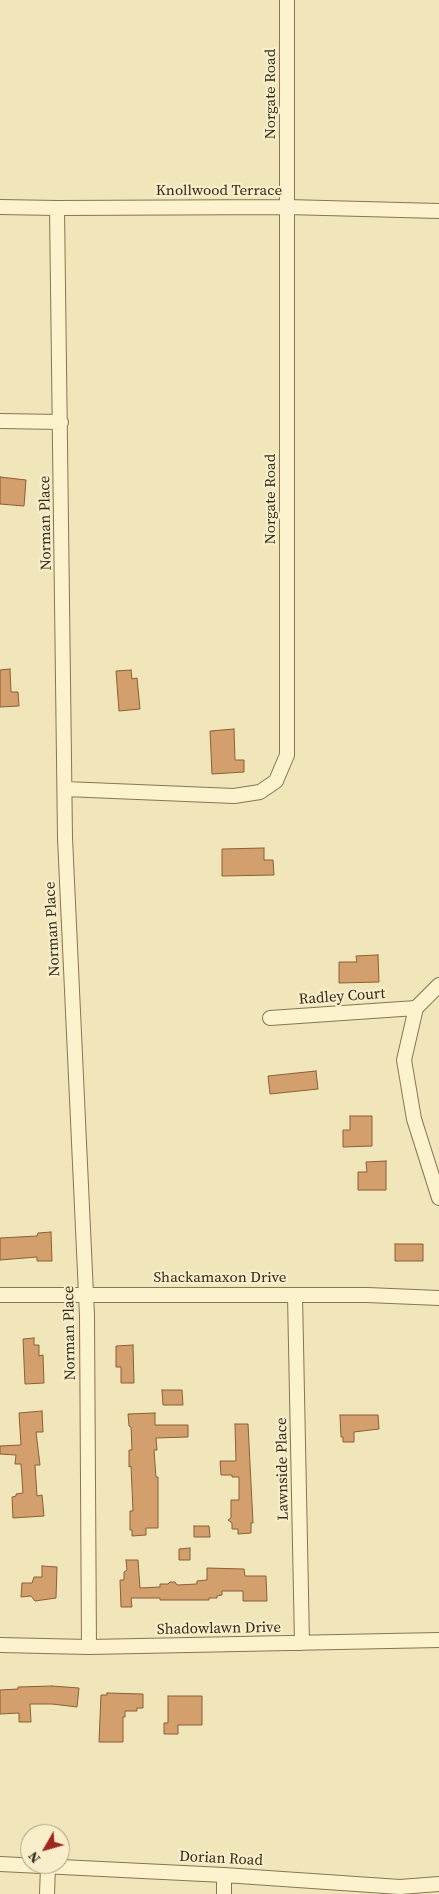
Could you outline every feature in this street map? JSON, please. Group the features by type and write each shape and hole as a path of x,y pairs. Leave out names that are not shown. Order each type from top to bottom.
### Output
{"street":[{"name":"Norgate Road","path":"65,789 234,796 260,792 276,781 287,755 287,0"},
{"name":"Knollwood Terrace","path":"0,207 287,207 439,212"},
{"name":"Norman Place","path":"57,208 66,848 86,1295 89,1647"},
{"path":"0,421 61,422"},
{"path":"439,985 416,1008 404,1060 414,1119 439,1198"},
{"name":"Radley Court","path":"270,1018 416,1008"},
{"name":"Shackamaxon Drive","path":"0,1295 367,1295 439,1298"},
{"name":"Lawnside Place","path":"296,1295 302,1643"},
{"name":"Shadowlawn Drive","path":"0,1646 89,1647 439,1640"},
{"name":"Dorian Road","path":"0,1864 20,1865"},
{"name":"Dorian Road","path":"70,1867 224,1875 400,1891 439,1884"},
{"path":"47,1894 48,1874"},
{"path":"224,1875 224,1894"}],"building":[{"path":"0,477 26,480 24,506 0,504"},
{"path":"10,669 11,692 18,692 19,706 0,707 0,670"},
{"path":"131,670 132,679 137,678 140,709 119,711 116,671"},
{"path":"234,729 235,760 244,760 244,772 212,774 210,731"},
{"path":"264,848 264,860 273,860 274,875 222,876 222,849"},
{"path":"378,955 379,982 339,983 339,962 357,962 356,956"},
{"path":"316,1071 318,1089 270,1094 268,1076"},
{"path":"350,1116 372,1116 372,1146 343,1147 343,1130 350,1130"},
{"path":"386,1161 386,1190 358,1190 358,1172 367,1172 366,1162"},
{"path":"51,1232 52,1261 37,1261 37,1257 0,1260 0,1238 37,1236 38,1233"},
{"path":"395,1244 423,1244 423,1261 395,1261"},
{"path":"34,1338 34,1345 39,1345 39,1356 43,1355 44,1383 25,1384 23,1339"},
{"path":"133,1345 134,1383 121,1383 121,1367 116,1367 116,1346"},
{"path":"162,1390 182,1390 183,1405 163,1405"},
{"path":"42,1411 43,1432 36,1432 40,1465 35,1465 37,1496 42,1495 44,1516 13,1518 12,1497 23,1493 21,1464 15,1464 16,1455 0,1454 0,1446 21,1445 19,1413"},
{"path":"155,1413 155,1425 188,1425 188,1437 156,1438 157,1450 154,1450 156,1477 158,1477 158,1528 146,1528 146,1535 132,1536 132,1530 130,1530 130,1511 133,1511 129,1450 132,1450 131,1427 129,1426 128,1414"},
{"path":"340,1415 378,1415 379,1429 354,1432 354,1442 343,1442"},
{"path":"235,1424 248,1424 253,1523 251,1523 251,1533 238,1534 238,1529 232,1529 232,1523 228,1520 231,1518 231,1500 239,1500 239,1477 221,1475 220,1461 236,1461"},
{"path":"194,1526 209,1526 210,1537 194,1537"},
{"path":"190,1548 190,1560 179,1560 179,1549"},
{"path":"126,1560 138,1560 140,1588 160,1587 160,1584 168,1584 170,1582 175,1582 177,1585 197,1584 197,1581 207,1580 207,1568 244,1569 245,1576 266,1576 267,1601 243,1601 243,1591 222,1591 222,1595 217,1596 217,1598 209,1598 209,1600 131,1598 132,1607 121,1607 120,1580 124,1580 124,1572 127,1570"},
{"path":"42,1566 57,1567 56,1598 35,1601 31,1596 21,1597 22,1583 32,1583 34,1577 42,1577"},
{"path":"52,1686 79,1688 77,1707 30,1704 31,1722 19,1722 19,1713 0,1714 0,1690 18,1689 18,1687"},
{"path":"107,1693 143,1694 143,1708 137,1708 137,1711 125,1711 125,1717 123,1717 123,1742 99,1742 101,1695 107,1695"},
{"path":"168,1696 202,1696 202,1725 178,1725 178,1734 164,1734 164,1723 168,1723"}]}
